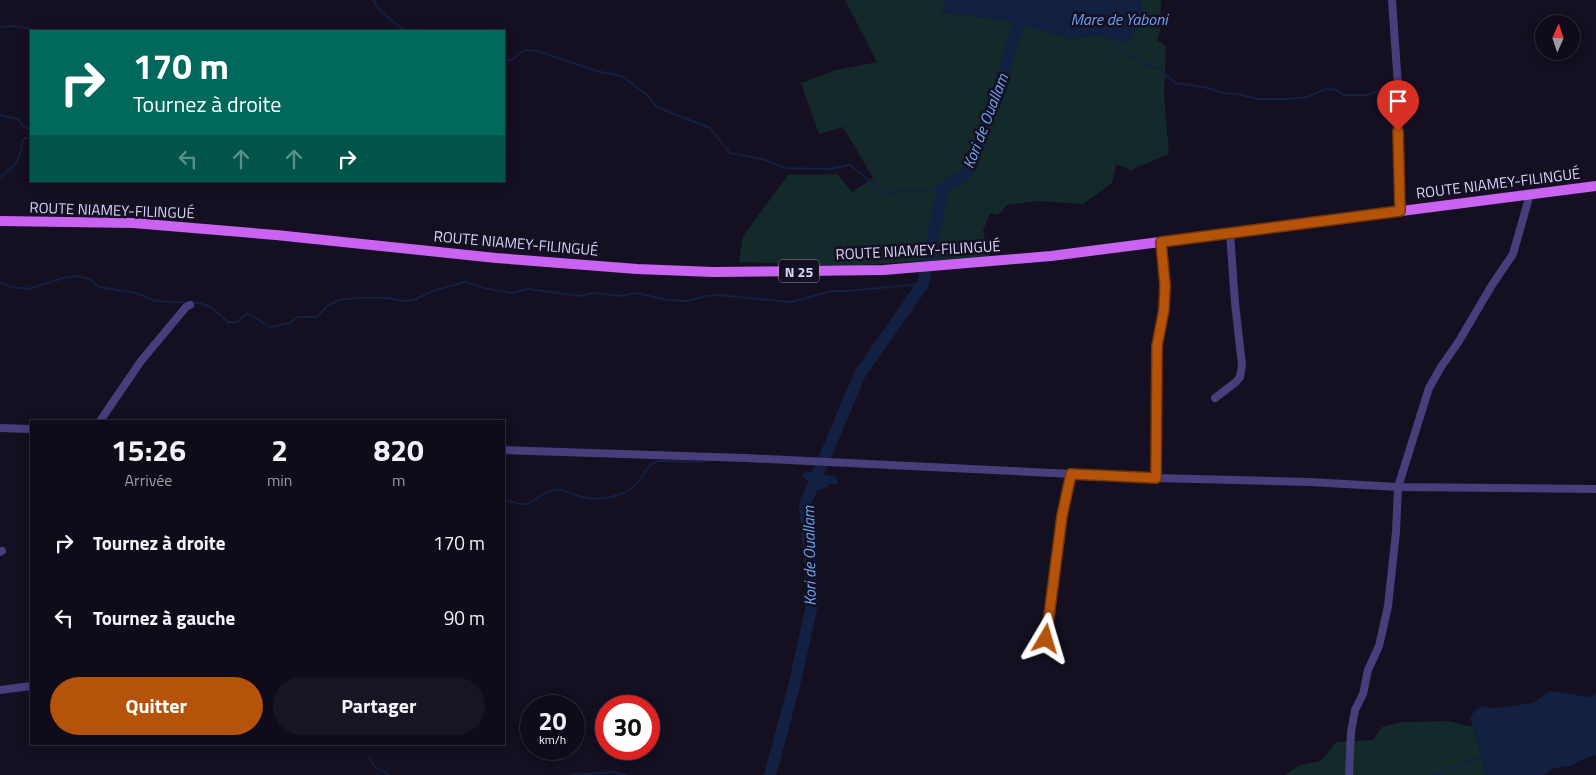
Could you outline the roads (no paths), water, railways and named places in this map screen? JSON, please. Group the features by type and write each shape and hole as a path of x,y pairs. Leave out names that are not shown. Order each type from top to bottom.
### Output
{"main road":[{"name":"ROUTE NIAMEY-FILINGUÉ","path":"0,221 133,224 276,235 496,258 637,269 713,272 884,270 1051,256 1596,186"}],"street":[{"path":"1392,0 1398,86 1400,211"},
{"path":"1349,775 1351,732 1356,710 1363,694 1368,670 1379,646 1388,606 1396,532 1398,487 1430,388 1492,285 1513,254 1530,194"},
{"path":"1215,398 1236,382 1240,377 1242,365 1230,233"},
{"path":"1156,478 1157,346 1164,309 1165,285 1161,242"},
{"path":"101,420 142,361 186,307 190,306"},
{"path":"0,428 30,429"},
{"path":"505,450 745,458 1156,478 1310,482 1398,487 1596,490"},
{"path":"1044,650 1062,516 1071,474"},
{"path":"0,690 30,686"}],"water":[{"name":"Mare de Yaboni","path":"945,0 1141,0 1142,22 1127,43 1107,35 1067,38 1011,21 942,12"},
{"path":"804,472 837,477 837,484 829,484 825,489 816,490 803,477"},
{"path":"1550,691 1589,697 1596,693 1596,755 1571,766 1554,768 1543,775 1486,775 1482,769 1482,756 1470,718 1475,710 1484,706 1494,708 1533,703"}],"waterway":[{"path":"373,0 388,18 405,30"},
{"name":"Kori de Ouallam","path":"928,261 943,188 968,172 1006,66 1024,0"},
{"path":"0,26 15,26 37,30"},
{"path":"1107,35 1117,48 1151,66 1159,68 1176,83 1204,87 1223,93 1258,99 1287,99 1307,97 1325,89 1337,90 1343,95 1367,95 1390,87"},
{"path":"505,61 513,59 524,50 538,51 596,71 622,76 647,95 657,107 710,128 730,153 762,159 786,168 830,169 850,165 885,193 943,188"},
{"path":"0,115 18,119 22,125 30,129"},
{"path":"0,177 10,170 19,158 22,141 30,138"},
{"name":"Kori de Ouallam","path":"770,775 794,686 813,601 805,504 860,374 923,284 925,273"},
{"path":"0,283 11,287 28,289 67,277 78,276 89,279 99,287 136,293 155,301 199,303 211,307 228,322 237,322 246,314 251,315 270,327 290,323 298,317 317,317 327,306 339,300 357,298 413,300 436,290 465,282 484,288 512,293 528,289 580,296 594,293 619,296 637,293 667,300 686,301 718,295 791,302 832,291 923,284"},
{"path":"505,501 526,504 553,490 565,491 586,498 608,498 631,488 637,483 648,467 658,461 702,462"},
{"path":"1434,775 1483,756"},
{"path":"369,758 375,767 389,775"},
{"path":"572,775 613,772 626,775"}]}
